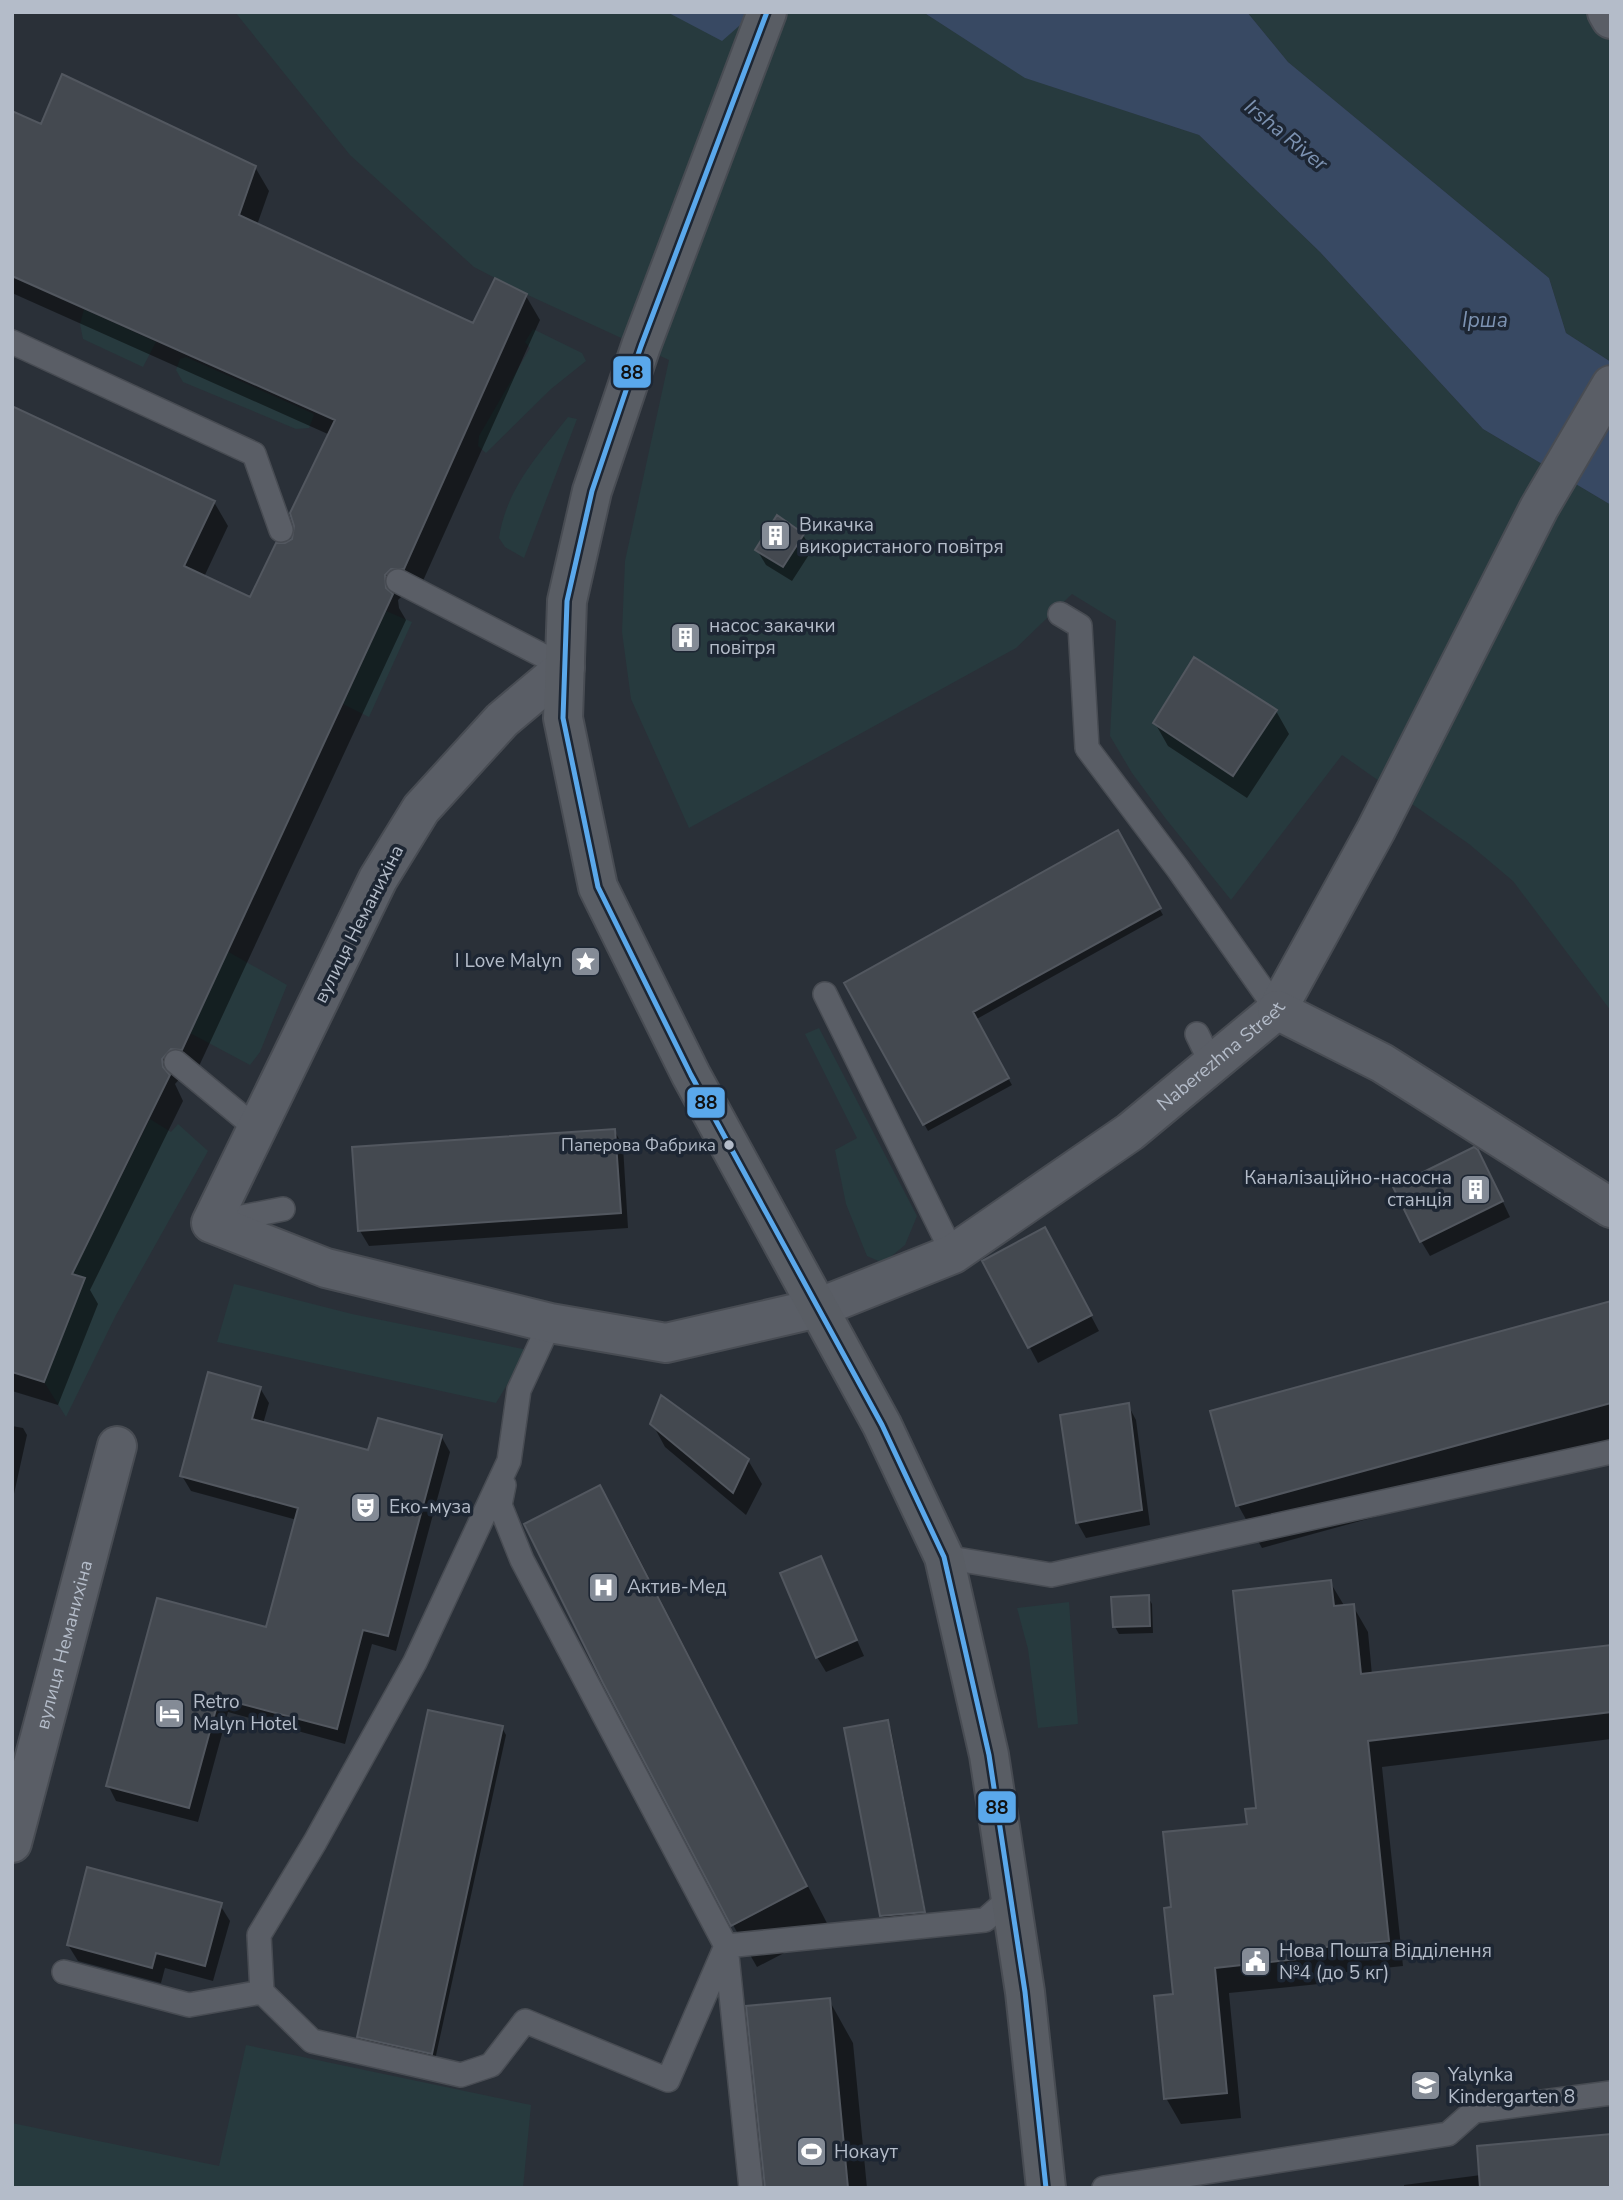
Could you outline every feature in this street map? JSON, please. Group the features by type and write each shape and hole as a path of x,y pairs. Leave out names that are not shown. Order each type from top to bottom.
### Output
{"main road":[{"path":"767,12 641,346 592,491 567,601 563,718 598,887 691,1075 882,1425 944,1557 989,1755 1025,1992 1045,2188"}],"street":[{"path":"1607,12 1611,19"},
{"path":"1277,1010 1376,831 1539,508 1611,385"},
{"name":"вулиця Неманихіна","path":"211,1223 378,879 421,809 502,720 565,667"},
{"name":"Naberezhna Street","path":"211,1223 326,1268 550,1324 666,1343 818,1308 953,1254 1130,1132 1204,1049 1277,1010 1382,1063 1611,1208"},
{"name":"вулиця Неманихіна","path":"14,1832 117,1446"}],"lane":[{"path":"12,342 254,454 281,530"},
{"path":"398,581 565,667"},
{"path":"1060,614 1080,626 1087,748 1178,869 1277,1010"},
{"path":"825,994 953,1254"},
{"path":"176,1062 257,1129"},
{"path":"211,1223 283,1209"},
{"path":"550,1324 519,1390 500,1506 522,1560 726,1946 751,2188"},
{"path":"944,1557 1051,1575 1611,1452"},
{"path":"509,1461 415,1662 315,1842 259,1935 262,1992 312,2041 461,2075 491,2065 525,2021 668,2080 726,1946"},
{"path":"726,1946 985,1920 1011,1897"},
{"path":"64,1972 189,2004 262,1992"},
{"path":"1104,2188 1448,2134 1475,2111 1611,2093"}],"green space":[{"path":"235,12 923,12 1026,78 1199,135 1320,252 1483,429 1611,505 1611,1011 1513,881 1469,844 1342,755 1231,900 1132,773 1110,736 1116,621 1072,594 1016,648 689,828 631,699 622,632 625,561 669,360 474,267 350,155"},
{"path":"1247,12 1611,12 1611,362 1566,333 1549,278 1288,62"},
{"path":"84,309 156,342 143,367 83,339 80,324"},
{"path":"533,329 582,353 586,361 551,389 486,453 478,446 479,436 530,348 525,342"},
{"path":"186,357 312,413 314,415 309,428 296,429 183,382 176,370 180,359"},
{"path":"568,417 577,419 524,558 505,547 499,538 503,520 525,473"},
{"path":"386,611 412,622 369,717 343,704"},
{"path":"227,951 287,985 260,1052 250,1065 190,1033"},
{"path":"819,1028 917,1216 905,1245 883,1263 867,1256 846,1204 835,1150 857,1138 805,1034"},
{"path":"150,1119 171,1132 178,1124 208,1151 116,1315 66,1417 44,1382 85,1279 72,1274"},
{"path":"234,1284 352,1314 528,1350 496,1403 217,1342"},
{"path":"1069,1602 1078,1724 1038,1728 1028,1649 1017,1608"},
{"path":"246,2045 531,2105 523,2188 12,2188 12,2123 219,2166"}],"water":[{"path":"667,12 755,12 722,41"},
{"name":"Ірша","path":"923,12 1247,12 1288,62 1549,278 1566,333 1611,362 1611,505 1483,429 1320,252 1199,135 1025,78"}],"building":[{"path":"62,74 256,166 239,215 473,323 495,278 527,294 404,569 391,569 385,575 386,588 393,594 182,1050 171,1049 162,1059 163,1067 170,1075 72,1274 85,1278 44,1382 12,1372 12,406 215,501 184,566 250,597 276,543 285,543 292,539 294,526 290,513 335,420 12,276 12,111 41,124"},
{"name":"Викачка використаного повітря","path":"777,515 804,534 783,567 755,550"},
{"path":"1194,657 1277,710 1233,776 1153,723"},
{"path":"1118,830 1161,908 973,1012 1009,1078 923,1125 844,983"},
{"path":"615,1129 621,1213 358,1231 352,1147"},
{"path":"1474,1147 1478,1150 1503,1201 1420,1242 1393,1187"},
{"path":"1045,1227 1092,1315 1028,1348 982,1261"},
{"path":"1611,1301 1611,1403 1236,1506 1210,1411"},
{"path":"208,1372 261,1387 252,1419 368,1450 378,1418 442,1435 388,1636 363,1630 337,1729 219,1698 189,1808 106,1786 157,1598 266,1627 298,1508 180,1476"},
{"path":"661,1395 749,1459 733,1493 650,1424"},
{"path":"1129,1403 1142,1510 1076,1523 1060,1415"},
{"path":"600,1485 807,1886 731,1926 603,1683 524,1524"},
{"path":"821,1556 857,1640 816,1658 780,1573"},
{"path":"1331,1580 1334,1606 1354,1604 1361,1674 1611,1645 1611,1712 1368,1741 1389,1941 1305,1949 1306,1958 1215,1968 1227,2093 1164,2099 1154,1996 1173,1994 1164,1908 1171,1907 1163,1832 1247,1824 1245,1809 1256,1808 1233,1591"},
{"path":"1149,1595 1150,1626 1113,1627 1111,1597"},
{"path":"428,1710 503,1726 432,2054 357,2037"},
{"path":"888,1720 925,1912 880,1916 844,1728"},
{"path":"87,1867 222,1903 205,1966 156,1953 152,1968 67,1945"},
{"path":"830,1998 848,2188 765,2188 746,2006"},
{"path":"1611,2134 1611,2188 1480,2188 1477,2146"}],"transit line":[{"name":"88","path":"767,12 641,346 592,491 567,601 563,718 598,887 691,1075 882,1425 944,1557 989,1755 1025,1992 1046,2188"}],"place":[{"name":"Викачка використаного повітря","path":"776,536"},
{"name":"насос закачки повітря","path":"686,637"},
{"name":"I Love Malyn","path":"585,961"},
{"name":"Паперова Фабрика","path":"729,1145"},
{"name":"Каналізаційно-насосна станція","path":"1475,1189"},
{"name":"Еко-муза","path":"366,1507"},
{"name":"Актив-Мед","path":"604,1587"},
{"name":"Retro Malyn Hotel","path":"170,1713"},
{"name":"Нова Пошта Відділення №4 (до 5 кг)","path":"1256,1962"},
{"name":"Yalynka Kindergarten 8","path":"1425,2086"},
{"name":"Нокаут","path":"811,2152"}],"water label":[{"name":"Irsha River","path":"1286,135"}]}
